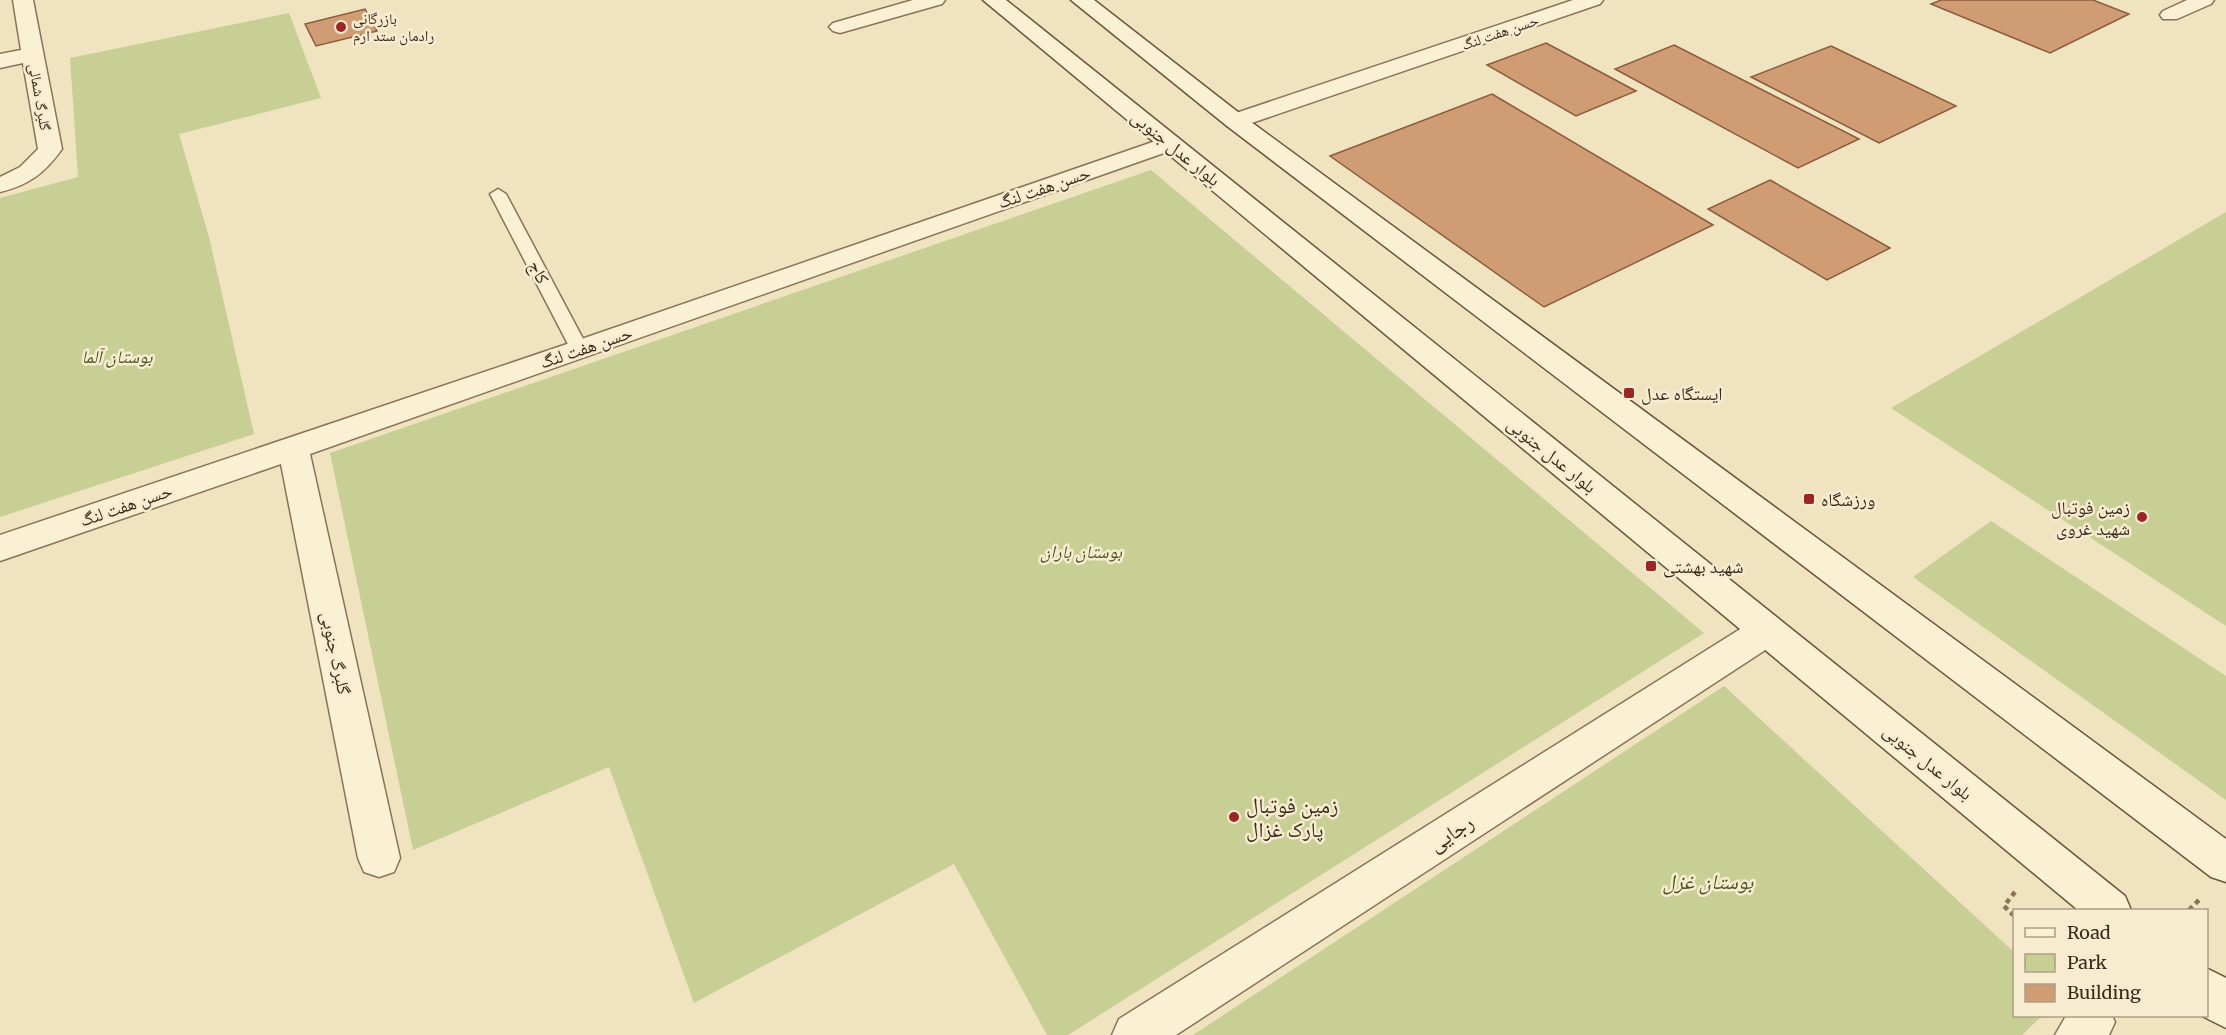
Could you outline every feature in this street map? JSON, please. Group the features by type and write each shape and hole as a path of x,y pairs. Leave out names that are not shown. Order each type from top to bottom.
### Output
{"street":[{"name":"گلبرگ شمالی","path":"9,183 38,167 50,149 23,0"},
{"path":"840,27 935,0"},
{"name":"بلوار عدل جنوبی","path":"993,0 2109,909"},
{"path":"1081,0 1235,121 2226,863"},
{"name":"حسن هفت لنگ","path":"1235,121 1593,0"},
{"path":"2170,15 2204,0"},
{"path":"0,61 33,54"},
{"name":"حسن هفت لنگ","path":"0,548 580,350 1170,143"},
{"name":"گلبرگ جنوبی","path":"293,447 379,858"},
{"name":"رجایی","path":"1135,1035 1766,631"},
{"path":"2208,992 2226,1006"}],"lane":[{"name":"کاج","path":"498,194 580,350"}],"path":[{"path":"2004,906 2013,915"}],"green space":[{"name":"بوستان آلما","path":"289,13 321,98 179,134 209,237 254,434 0,517 0,198 78,177 70,58"},
{"name":"بوستان باران","path":"1151,170 1704,633 1068,1035 1047,1035 954,864 694,1003 609,767 413,850 330,453"},
{"name":"زمین فوتبال شهید غروی","path":"2226,212 2226,626 1891,408"},
{"path":"1991,521 2226,676 2226,800 1913,577"},
{"name":"بوستان غزل","path":"1724,686 2013,951 2013,1017 2041,1017 2022,1035 1193,1035"}],"building":[{"path":"1941,0 2093,0 2129,14 2050,53 1931,4"},
{"name":"بازرگانی رادمان ستد ارم","path":"365,9 377,31 316,46 305,24"},
{"path":"1546,43 1636,91 1576,116 1487,65"},
{"path":"1674,45 1859,139 1798,168 1615,69"},
{"path":"1831,46 1956,106 1879,143 1751,77"},
{"path":"1492,94 1713,225 1544,307 1330,156"},
{"path":"1770,180 1890,248 1827,280 1708,209"}],"place":[{"name":"بازرگانی رادمان ستد ارم","path":"341,27"},
{"name":"ایستگاه عدل","path":"1629,393"},
{"name":"ورزشگاه","path":"1809,499"},
{"name":"زمین فوتبال شهید غروی","path":"2142,517"},
{"name":"شهید بهشتی","path":"1651,566"},
{"name":"زمین فوتبال پارک غزال","path":"1234,817"}]}
